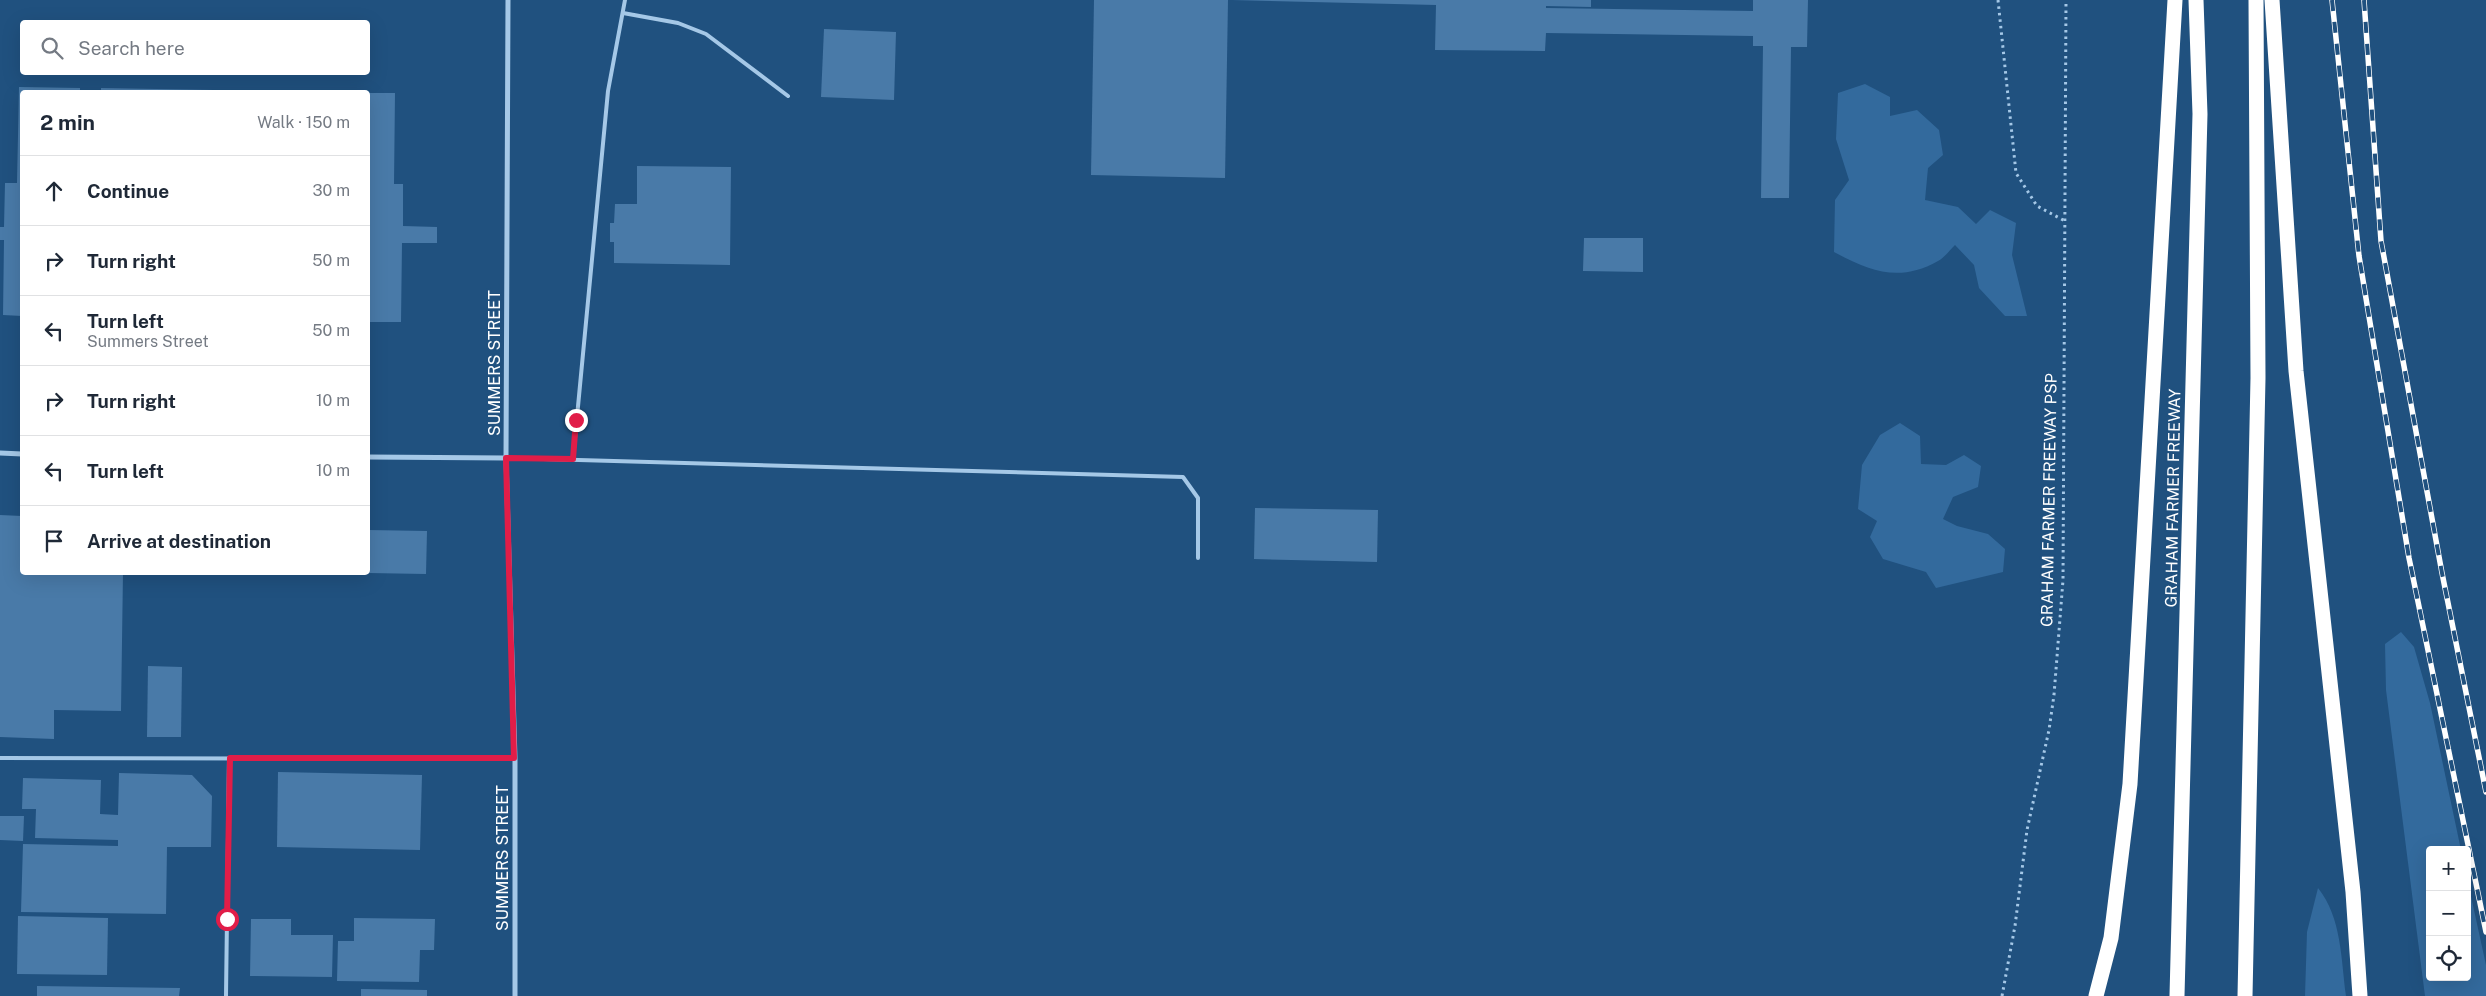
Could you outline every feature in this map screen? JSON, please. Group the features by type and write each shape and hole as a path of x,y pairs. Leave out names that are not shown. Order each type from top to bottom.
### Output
{"highway":[{"path":"2096,996 2111,938 2130,784 2164,226 2175,0"},
{"name":"GRAHAM FARMER FREEWAY","path":"2177,996 2200,114 2196,0"},
{"path":"2245,996 2258,378 2256,0"},
{"path":"2272,0 2296,371 2352,882 2360,996"}],"street":[{"name":"SUMMERS STREET","path":"508,0 506,458 514,758 515,996"},
{"path":"0,453 20,454"},
{"path":"370,457 506,458"}],"lane":[{"path":"573,459 608,91 625,0"},
{"path":"622,13 678,23 706,34 788,96"},
{"path":"506,458 1183,477 1198,498 1198,558"},
{"path":"0,758 514,758"},
{"path":"226,996 230,758"}],"path":[{"path":"1998,0 2016,172 2037,206 2064,221"},
{"name":"GRAHAM FARMER FREEWAY PSP","path":"2002,996 2015,926 2027,830 2049,730 2054,695 2063,580 2066,0"}],"shaded area":[{"path":"1865,84 1890,97 1890,116 1917,110 1939,130 1943,155 1928,168 1925,200 1958,207 1976,224 1990,210 2016,223 2012,255 2027,316 2005,316 1979,288 1974,265 1955,245 1945,256 1924,268 1897,273 1885,272 1860,265 1834,252 1835,200 1849,180 1836,139 1838,93"},
{"path":"1900,423 1920,436 1921,464 1946,465 1964,455 1981,466 1978,487 1953,497 1943,519 1957,526 1988,534 2005,549 2003,572 1936,588 1926,572 1883,559 1870,537 1877,521 1858,509 1862,465 1880,435"},
{"path":"2401,632 2414,647 2430,703 2460,846 2426,846 2426,981 2471,981 2471,896 2486,965 2486,996 2425,996 2386,690 2385,644"},
{"path":"2318,888 2332,912 2336,926 2346,996 2305,996 2307,932"}],"building":[{"path":"1094,0 1228,0 1225,178 1091,175"},
{"path":"1232,0 1591,0 1591,7 1546,6 1546,8 1753,11 1753,0 1808,0 1807,47 1791,47 1789,198 1761,198 1763,46 1753,46 1753,36 1546,33 1545,51 1435,50 1436,5"},
{"path":"824,29 896,32 894,100 821,97"},
{"path":"19,87 80,88 80,90 20,90 20,316 3,315 4,240 0,240 0,227 4,227 5,183 17,183"},
{"path":"101,88 210,90 101,90"},
{"path":"370,93 395,93 394,184 403,184 403,226 437,227 437,243 402,243 401,322 370,322"},
{"path":"637,166 731,167 730,265 614,263 614,242 610,242 610,223 614,223 615,204 637,204"},
{"path":"1584,238 1643,238 1643,272 1583,271"},
{"path":"1255,508 1378,510 1377,562 1254,559"},
{"path":"0,515 20,516 20,575 123,575 121,711 54,710 54,739 0,737"},
{"path":"370,530 427,531 426,574 370,573"},
{"path":"148,666 182,667 181,737 147,737"},
{"path":"278,772 422,775 420,850 277,847"},
{"path":"119,773 192,775 212,796 211,847 167,847 166,914 21,912 23,844 118,846 118,840 35,838 36,809 22,809 23,778 101,780 100,814 118,815"},
{"path":"0,816 24,816 23,841 0,840"},
{"path":"18,916 108,918 107,975 17,974"},
{"path":"354,918 435,919 434,950 420,950 419,982 337,981 338,941 354,941"},
{"path":"251,919 291,919 291,935 333,935 332,977 250,976"},
{"path":"37,986 180,988 179,996 37,996"},
{"path":"361,989 427,990 427,996 361,996"}],"railway":[{"path":"2332,0 2359,256 2409,558 2486,932"},
{"path":"2364,0 2381,241 2442,573 2486,792"}],"route":[{"path":"227,919 230,758 514,758 506,458 573,459 576,420"}]}
